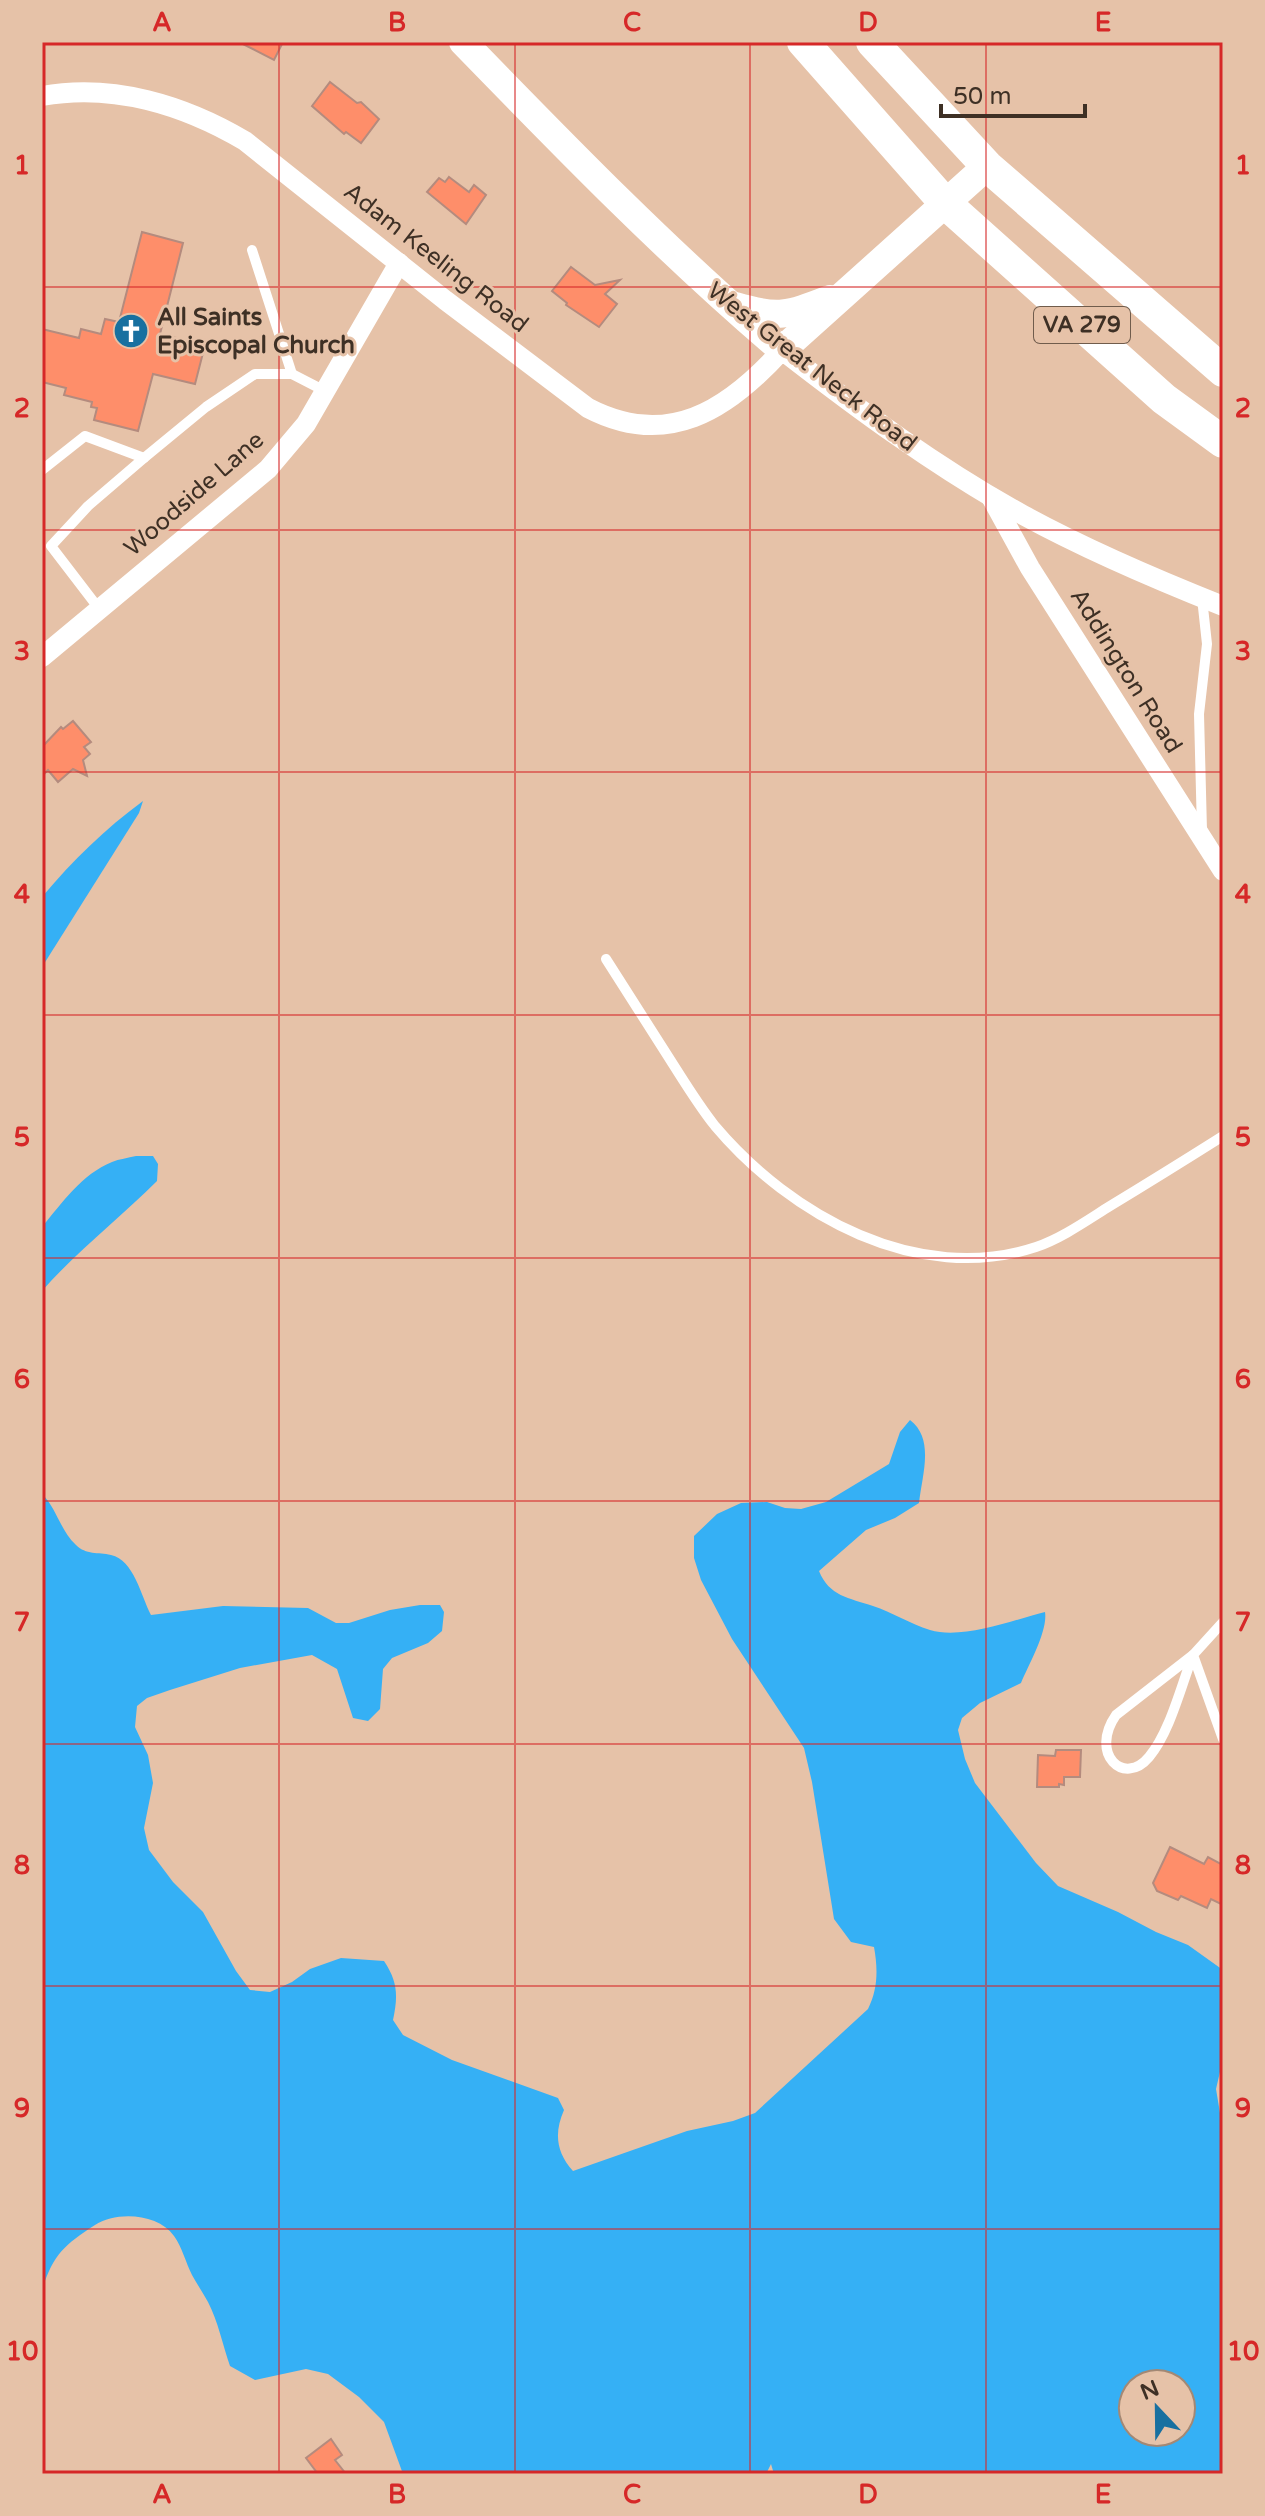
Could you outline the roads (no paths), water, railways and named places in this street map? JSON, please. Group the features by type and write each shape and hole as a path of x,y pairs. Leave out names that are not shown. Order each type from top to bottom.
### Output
{"main road":[{"name":"VA 279","path":"803,42 945,203 1164,399 1223,442"},
{"name":"VA 279","path":"872,42 987,166 1223,371"}],"street":[{"name":"West Great Neck Road","path":"463,42 612,196 728,304 845,399 918,451 990,495 1090,549 1223,606"},
{"name":"Adam Keeling Road","path":"42,96 117,93 195,115 245,141 588,408 608,419 648,427 688,420 750,382 782,350"},
{"path":"782,350 987,166"},
{"name":"Woodside Lane","path":"42,657 268,469 295,440 399,263"},
{"path":"728,304 778,315 845,293"},
{"name":"Addington Road","path":"990,495 1030,568 1223,871"}],"lane":[{"path":"252,250 292,374"},
{"path":"100,610 47,549 88,506 206,407 255,374 292,374 325,391"},
{"path":"42,470 85,436 144,458"},
{"path":"1202,598 1207,644 1199,714 1202,839"},
{"path":"606,959 700,1107 745,1158 811,1209 856,1233 899,1249 935,1258 984,1259 1038,1246 1066,1233 1223,1136"},
{"path":"1193,1655 1165,1729 1148,1758 1138,1766 1119,1767 1106,1752 1108,1726 1116,1715 1193,1655 1223,1622"},
{"path":"1193,1655 1223,1739"}],"water":[{"path":"143,801 139,813 42,967 42,897 90,846"},
{"path":"136,1156 153,1156 158,1164 157,1181 42,1291 42,1227 91,1174 112,1162"},
{"path":"910,1420 918,1428 925,1447 919,1503 895,1518 866,1530 819,1571 823,1579 841,1595 930,1630 943,1632 988,1628 1045,1612 1041,1638 1021,1683 980,1703 962,1718 958,1730 975,1783 1036,1863 1058,1886 1188,1945 1223,1970 1223,2059 1216,2089 1223,2131 1223,2474 774,2474 771,2464 766,2474 403,2474 384,2422 359,2397 328,2374 306,2369 255,2380 230,2366 218,2325 177,2240 158,2223 125,2216 95,2225 61,2252 42,2290 42,1494 76,1545 88,1552 119,1558 126,1564 151,1615 223,1606 308,1608 336,1623 349,1623 390,1610 440,1605 444,1612 442,1631 428,1643 392,1658 383,1669 380,1709 368,1721 353,1718 337,1669 312,1655 240,1668 147,1698 137,1706 135,1727 148,1755 153,1783 144,1828 149,1850 173,1882 203,1912 250,1990 270,1992 310,1969 341,1958 384,1961 396,1989 393,2020 403,2035 452,2060 558,2098 564,2110 558,2142 563,2157 573,2171 687,2131 755,2113 868,2009 876,1979 874,1947 851,1942 834,1919 804,1748 732,1639 701,1580 694,1558 694,1536 717,1514 741,1503 767,1502 801,1509 826,1502 889,1464 900,1432"}],"place":[{"name":"All Saints Episcopal Church","path":"131,331"}]}
